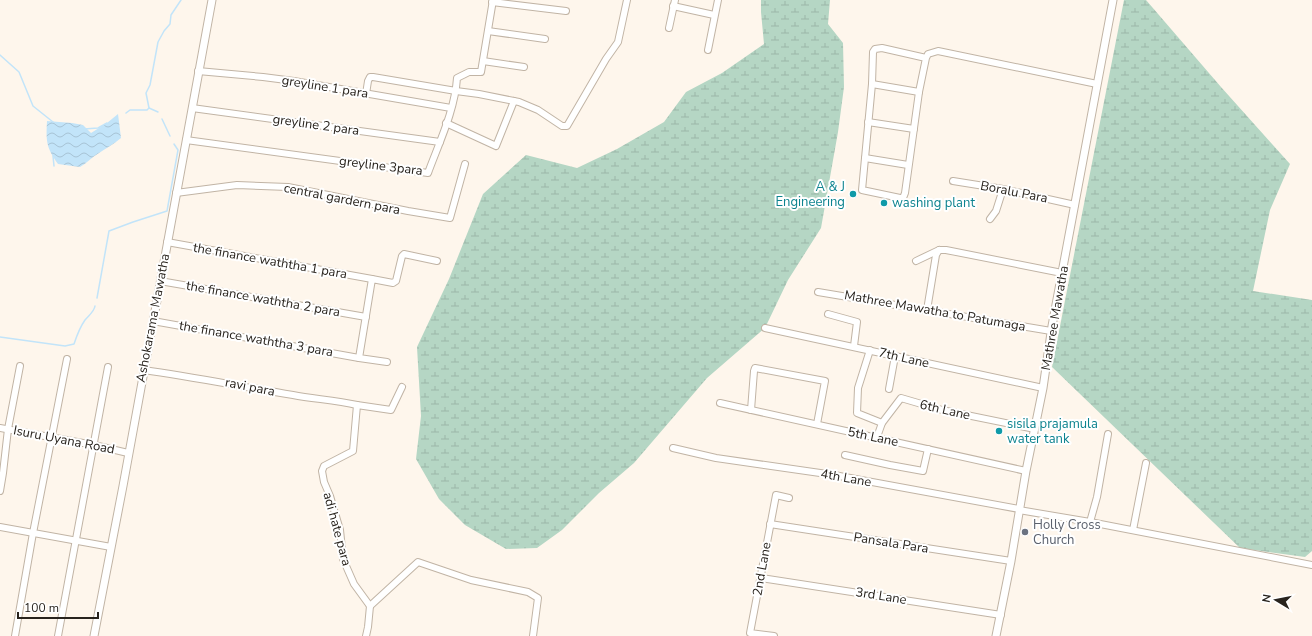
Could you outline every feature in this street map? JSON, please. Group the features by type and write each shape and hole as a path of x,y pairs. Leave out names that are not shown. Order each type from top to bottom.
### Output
{"street":[{"name":"Ashokarama Mawatha","path":"94,636 212,0"},
{"path":"366,94 370,77 479,94 514,101 538,110 562,126 567,126 606,59 618,42 627,0"},
{"path":"708,50 718,0"},
{"name":"Mathree Mawatha","path":"996,636 1011,562 1026,471 1043,388 1051,331 1113,0"},
{"path":"524,67 483,61 492,1 566,11"},
{"path":"669,28 674,3 714,15"},
{"path":"488,31 545,39"},
{"path":"926,58 882,48 875,49 873,52 872,84 862,190 903,198 905,193 919,92 928,54 938,51 1097,84"},
{"name":"greyline 3para","path":"186,140 428,173 451,108 456,91 457,78 468,72 481,72 483,61"},
{"name":"greyline 1 para","path":"198,71 263,77 451,108"},
{"path":"872,84 919,92"},
{"path":"446,123 496,146 514,101"},
{"name":"greyline 2 para","path":"192,108 440,142"},
{"path":"868,122 914,129"},
{"path":"865,158 908,165"},
{"name":"central gardern para","path":"176,193 237,185 288,187 401,210 450,218 465,164"},
{"name":"Boralu Para","path":"953,181 1002,189 1075,204"},
{"path":"990,219 996,211 1002,189"},
{"name":"the finance waththa 1 para","path":"167,242 393,283 396,281 402,256 404,254 437,261"},
{"path":"927,310 936,255 939,250"},
{"path":"916,260 939,250 946,250 1062,273"},
{"path":"359,358 372,279"},
{"name":"the finance waththa 2 para","path":"160,282 366,317"},
{"name":"Mathree Mawatha to Patumaga","path":"818,292 1051,331"},
{"path":"828,314 857,322 854,346"},
{"name":"the finance waththa 3 para","path":"153,321 387,362"},
{"name":"7th Lane","path":"765,328 1043,388"},
{"path":"870,350 858,388 857,413 882,423"},
{"path":"889,389 895,356"},
{"path":"15,636 33,533 67,359"},
{"path":"0,491 4,473 8,429 20,366"},
{"path":"58,636 108,367"},
{"path":"751,410 755,368 825,381 817,424"},
{"name":"ravi para","path":"144,370 212,380 294,396 356,405"},
{"path":"356,405 391,410 402,387"},
{"name":"6th Lane","path":"877,438 882,423 901,398 942,410 1035,429"},
{"name":"5th Lane","path":"720,403 1026,471"},
{"name":"adi hate para","path":"356,405 354,451 324,466 322,471 324,482 330,496 340,530 343,559 354,584 370,606"},
{"name":"Isuru Uyana Road","path":"0,428 94,445 128,453"},
{"path":"1090,522 1097,497 1108,434"},
{"name":"4th Lane","path":"673,448 716,458 834,475 1133,530 1312,565"},
{"path":"845,455 890,465 923,470 928,449"},
{"path":"1133,530 1146,463"},
{"name":"2nd Lane","path":"774,636 750,632 776,495 790,498"},
{"name":"Pansala Para","path":"770,524 1011,562"},
{"path":"0,528 111,547"},
{"path":"366,636 370,606 418,562 471,580 528,592 538,598 533,636"},
{"name":"3rd Lane","path":"761,578 1001,615"}],"green space":[{"path":"761,0 830,0 828,24 843,43 844,87 838,132 821,228 788,280 765,328 707,378 634,463 599,493 562,530 537,548 506,549 465,525 439,499 416,459 421,416 417,347 449,279 483,194 526,155 577,168 617,149 664,122 686,92 722,73 764,44"},
{"path":"1124,0 1146,0 1290,164 1270,210 1253,291 1312,300 1312,551 1305,557 1240,548 1052,367"}],"water":[{"path":"118,114 121,138 80,167 58,164 49,148 47,121 83,125 91,133"}],"waterway":[{"path":"126,113 130,110 147,110 149,108 146,93 150,85 158,42 170,24 171,15 181,0"},
{"path":"0,55 19,72 33,106 53,122"},
{"path":"149,108 158,112"},
{"path":"162,119 170,136"},
{"path":"84,129 98,128 107,123"},
{"path":"97,298 109,231 167,211 178,150 174,144"},
{"path":"53,156 54,166"},
{"path":"0,337 65,346 74,344 77,334 95,306"}],"place":[{"name":"A & J Engineering","path":"853,194"},
{"name":"washing plant","path":"884,203"},
{"name":"sisila prajamula water tank","path":"999,431"},
{"name":"Holly Cross Church","path":"1025,532"}]}
